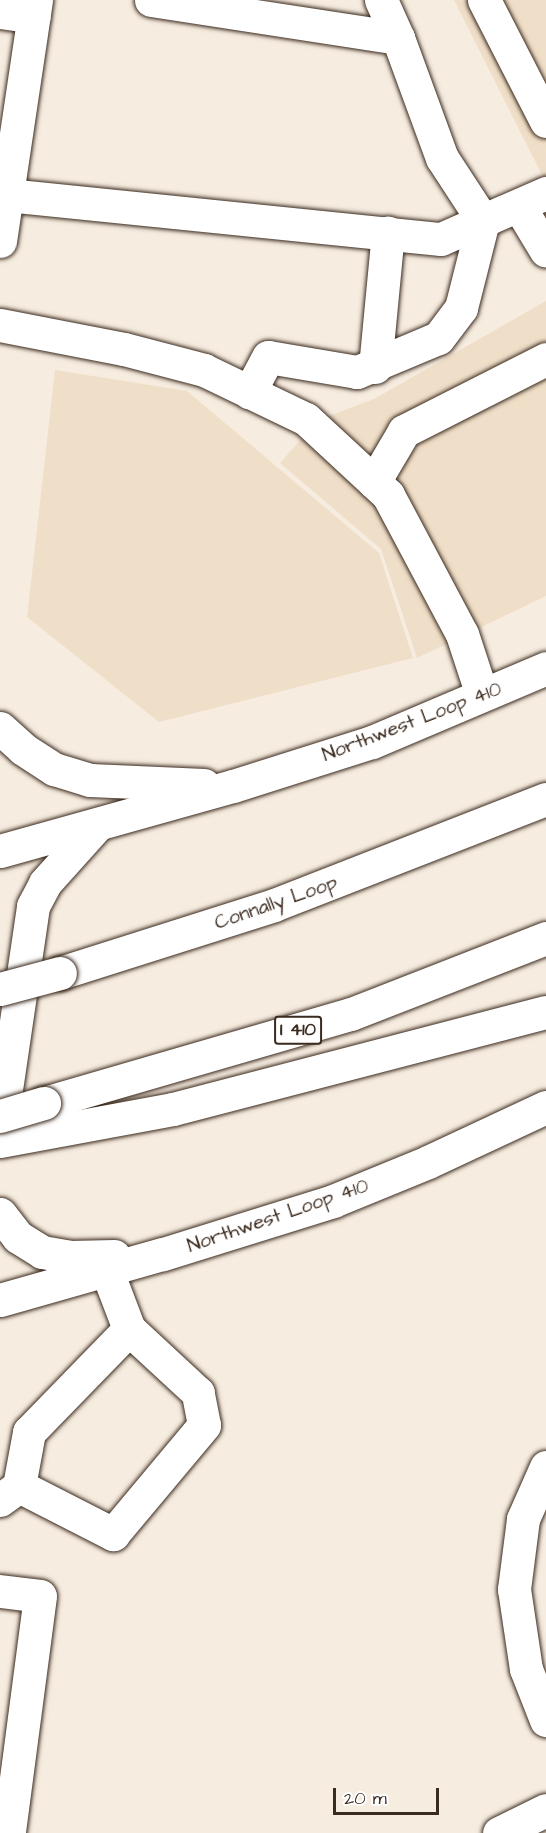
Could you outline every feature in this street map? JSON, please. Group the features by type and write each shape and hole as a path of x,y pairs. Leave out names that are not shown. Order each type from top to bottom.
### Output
{"main road":[{"path":"151,0 398,38"},
{"path":"249,392 268,357 357,372 375,367 438,338 461,308 483,221 442,158 398,38 381,0"},
{"path":"484,0 546,121"},
{"path":"0,12 35,9 0,241"},
{"path":"7,195 441,239 533,199 546,251"},
{"path":"375,367 388,233"},
{"path":"0,325 124,349 204,370 306,418 388,495 462,633 482,695"},
{"path":"374,482 404,431 546,358"},
{"name":"Northwest Loop 410","path":"0,851 233,786 372,742 546,668"},
{"path":"0,728 22,750 54,769 90,780 233,786"},
{"name":"Connally Loop","path":"0,989 60,973 274,905 546,799"},
{"path":"0,1130 33,906 45,883 97,825"},
{"name":"I 410","path":"0,1116 41,1119 351,1014 546,938"},
{"path":"0,1141 41,1119 174,1109 546,1012"},
{"name":"Northwest Loop 410","path":"0,1300 107,1271 333,1201 428,1162 546,1107"},
{"path":"0,1214 18,1238 42,1252 70,1257 164,1254"},
{"path":"107,1271 129,1329 198,1393 204,1425 113,1534 10,1493 29,1432 129,1329"},
{"path":"0,1317 37,1291"},
{"path":"546,1467 523,1519 514,1589 526,1669 546,1720"},
{"path":"0,1591 40,1596 13,1703 7,1792 9,1833"},
{"path":"499,1833 546,1810"}],"shaded area":[{"path":"454,0 546,0 546,183"},
{"path":"546,301 546,596 417,658 381,549 280,463 318,420 374,399"},
{"path":"55,370 187,391 379,553 413,658 159,722 27,617"}]}
